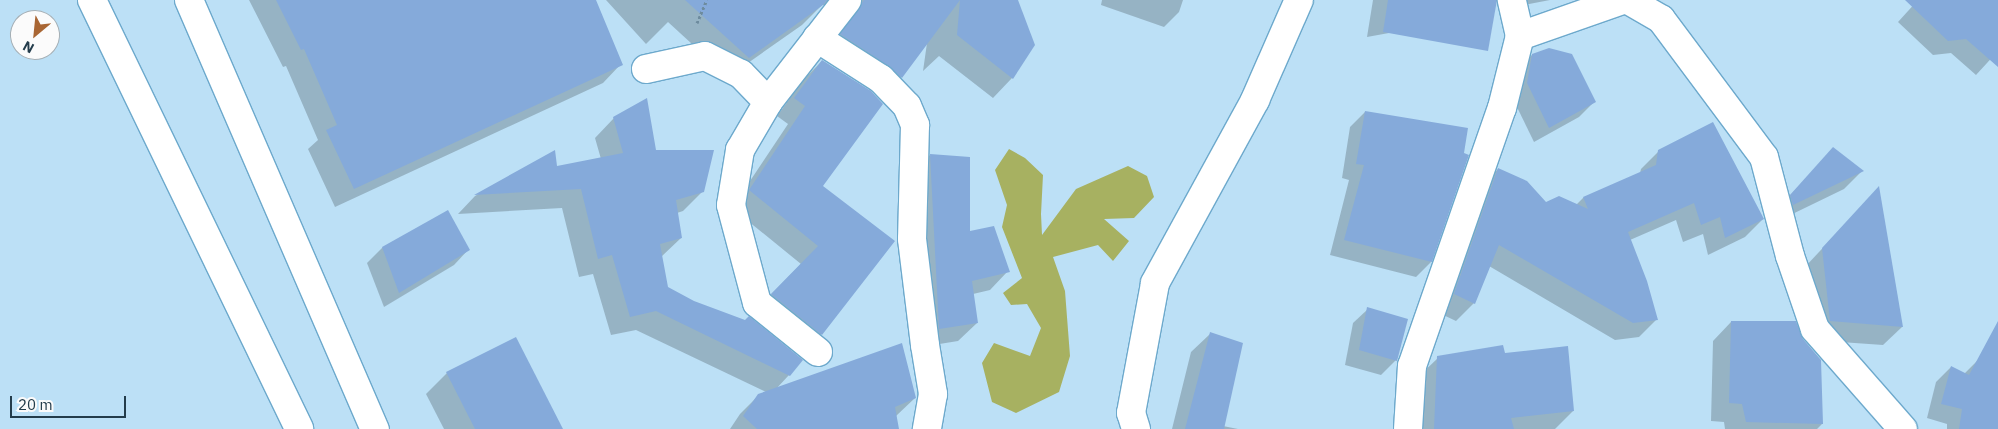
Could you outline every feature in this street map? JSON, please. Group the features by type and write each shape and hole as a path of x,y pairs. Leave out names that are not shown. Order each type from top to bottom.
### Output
{"street":[{"path":"92,0 299,429"},
{"path":"189,0 374,429"},
{"path":"818,352 757,303 731,205 740,150 768,102 847,0"},
{"path":"1136,429 1131,413 1155,283 1255,100 1299,0"},
{"path":"1408,429 1412,366 1502,108 1520,36 1512,0"},
{"path":"1520,36 1623,0"},
{"path":"1628,0 1661,19 1764,157 1790,256 1815,329 1902,429"},
{"path":"817,38 881,79 907,106 915,125 912,239 925,345 934,394 927,429"},
{"path":"646,69 704,56 741,74 768,102"}],"green space":[{"path":"1009,149 1025,158 1043,175 1042,235 1076,189 1128,166 1147,176 1154,197 1134,218 1104,219 1129,241 1113,261 1098,245 1053,257 1065,291 1070,356 1059,392 1016,413 992,402 982,363 994,343 1030,356 1041,328 1027,304 1011,305 1003,293 1022,278 1002,227 1007,205 995,170"}],"building":[{"path":"276,0 596,0 623,65 354,189 326,130 337,125 304,49 301,50"},
{"path":"685,0 827,0 823,5 749,58"},
{"path":"864,0 960,0 902,78 889,66 840,34"},
{"path":"960,0 1018,0 1035,45 1013,79 957,35"},
{"path":"1388,0 1497,0 1488,51 1383,32"},
{"path":"1905,0 1998,0 1998,67 1966,39 1948,41"},
{"path":"1549,48 1572,54 1596,102 1549,128 1527,83 1532,54"},
{"path":"822,60 871,91 883,104 823,186 895,241 822,335 771,294 818,246 749,190 805,106 794,98"},
{"path":"647,98 656,150 714,150 704,192 676,200 682,238 660,244 668,287 694,301 745,320 749,316 803,360 790,376 656,311 630,317 612,255 598,259 581,189 474,195 555,150 557,166 623,153 613,117"},
{"path":"1365,111 1468,128 1464,153 1469,155 1432,262 1344,240 1364,165 1356,164"},
{"path":"1713,122 1764,219 1725,238 1720,217 1701,225 1694,203 1628,232 1647,281 1658,320 1633,323 1499,245 1475,304 1454,294 1498,168 1527,181 1546,202 1559,196 1588,209 1583,197 1656,165 1658,150"},
{"path":"1833,147 1864,171 1793,205 1790,195"},
{"path":"930,154 970,157 970,231 994,226 1010,272 972,281 978,323 939,329"},
{"path":"1879,186 1903,327 1830,321 1822,248"},
{"path":"448,210 470,250 399,293 382,247"},
{"path":"1367,307 1408,319 1397,361 1359,350"},
{"path":"1731,321 1796,321 1803,339 1821,360 1823,424 1746,422 1742,404 1729,403"},
{"path":"1998,321 1998,429 1959,429 1962,409 1941,404 1951,366 1969,375"},
{"path":"1210,332 1243,343 1224,429 1185,429"},
{"path":"516,337 563,429 475,429 446,372"},
{"path":"902,343 916,398 895,407 899,429 757,429 743,416 758,394"},
{"path":"1503,345 1505,353 1568,346 1574,411 1511,418 1514,429 1434,429 1437,356"}]}
